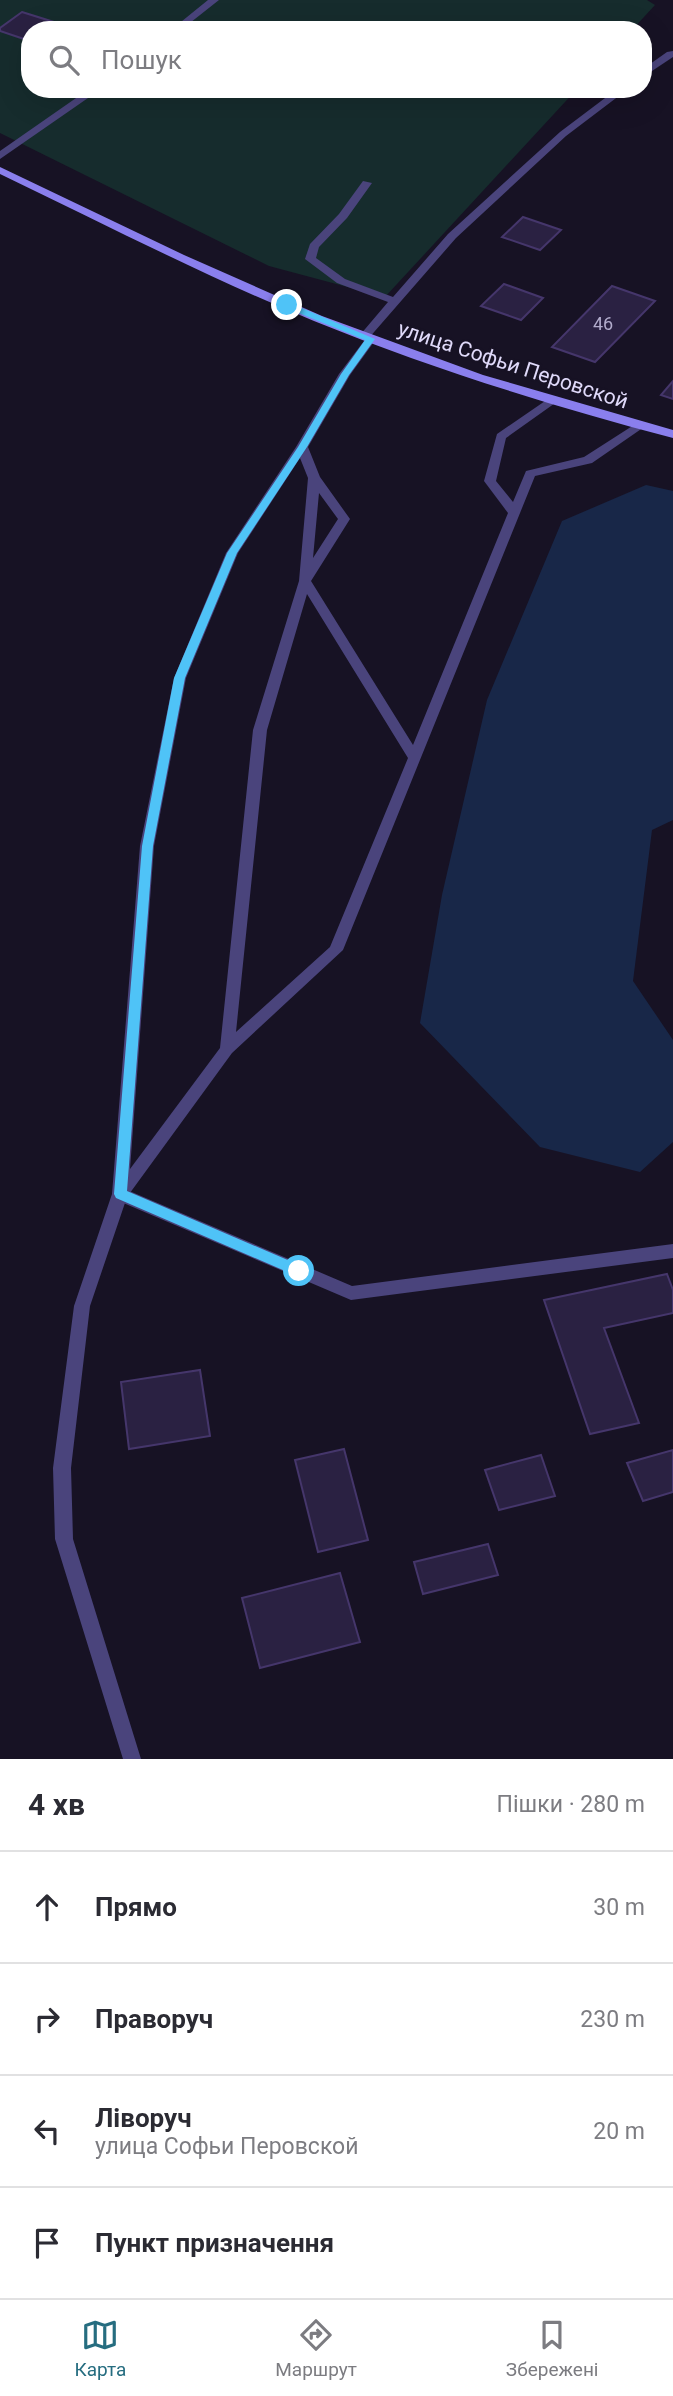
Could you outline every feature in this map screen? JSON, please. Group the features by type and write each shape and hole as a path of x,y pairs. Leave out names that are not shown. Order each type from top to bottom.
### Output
{"street":[{"path":"187,21 214,0"},
{"path":"652,67 672,51"},
{"path":"0,156 83,98"},
{"path":"132,1759 64,1539 62,1468 82,1306 120,1194 147,846 180,678 232,553 302,447 367,338 395,301 452,236 563,134 610,98"},
{"name":"улица Софьи Перовской","path":"0,170 236,284 367,338 552,401 673,435"},
{"path":"367,183 343,216 314,246 310,260 341,281 395,301"},
{"path":"514,512 489,481 501,436 552,401"},
{"path":"120,1194 227,1049 336,950 530,474 588,460 641,425"},
{"path":"302,447 314,478 344,519 305,581"},
{"path":"227,1049 260,730 305,581 314,478"},
{"path":"305,581 415,759"},
{"path":"120,1194 351,1293 673,1251"}],"green space":[{"path":"0,0 647,0 655,5 640,21 21,21 21,98 569,98 385,297 269,266 0,133"}],"water":[{"path":"646,485 673,491 673,820 652,830 633,981 673,1040 673,1142 640,1172 540,1147 420,1023 442,895 487,700 562,521"}],"building":[{"path":"22,12 51,21 21,21 21,38 0,31 0,28"},
{"path":"523,217 561,230 540,250 502,237"},
{"path":"504,284 543,298 521,320 481,306"},
{"path":"612,286 655,301 595,362 552,347"},
{"path":"673,381 673,399 661,395"},
{"path":"667,1274 673,1290 673,1313 604,1328 639,1423 590,1434 544,1300"},
{"path":"200,1370 210,1436 129,1449 121,1382"},
{"path":"344,1449 368,1540 318,1552 295,1460"},
{"path":"673,1450 673,1492 643,1501 627,1463"},
{"path":"541,1455 555,1496 499,1510 485,1470"},
{"path":"488,1544 498,1575 423,1594 414,1562"},
{"path":"340,1573 360,1642 260,1668 242,1598"}],"route":[{"path":"287,305 371,339 345,374 302,447 232,553 180,678 147,846 120,1194 299,1271"}]}
